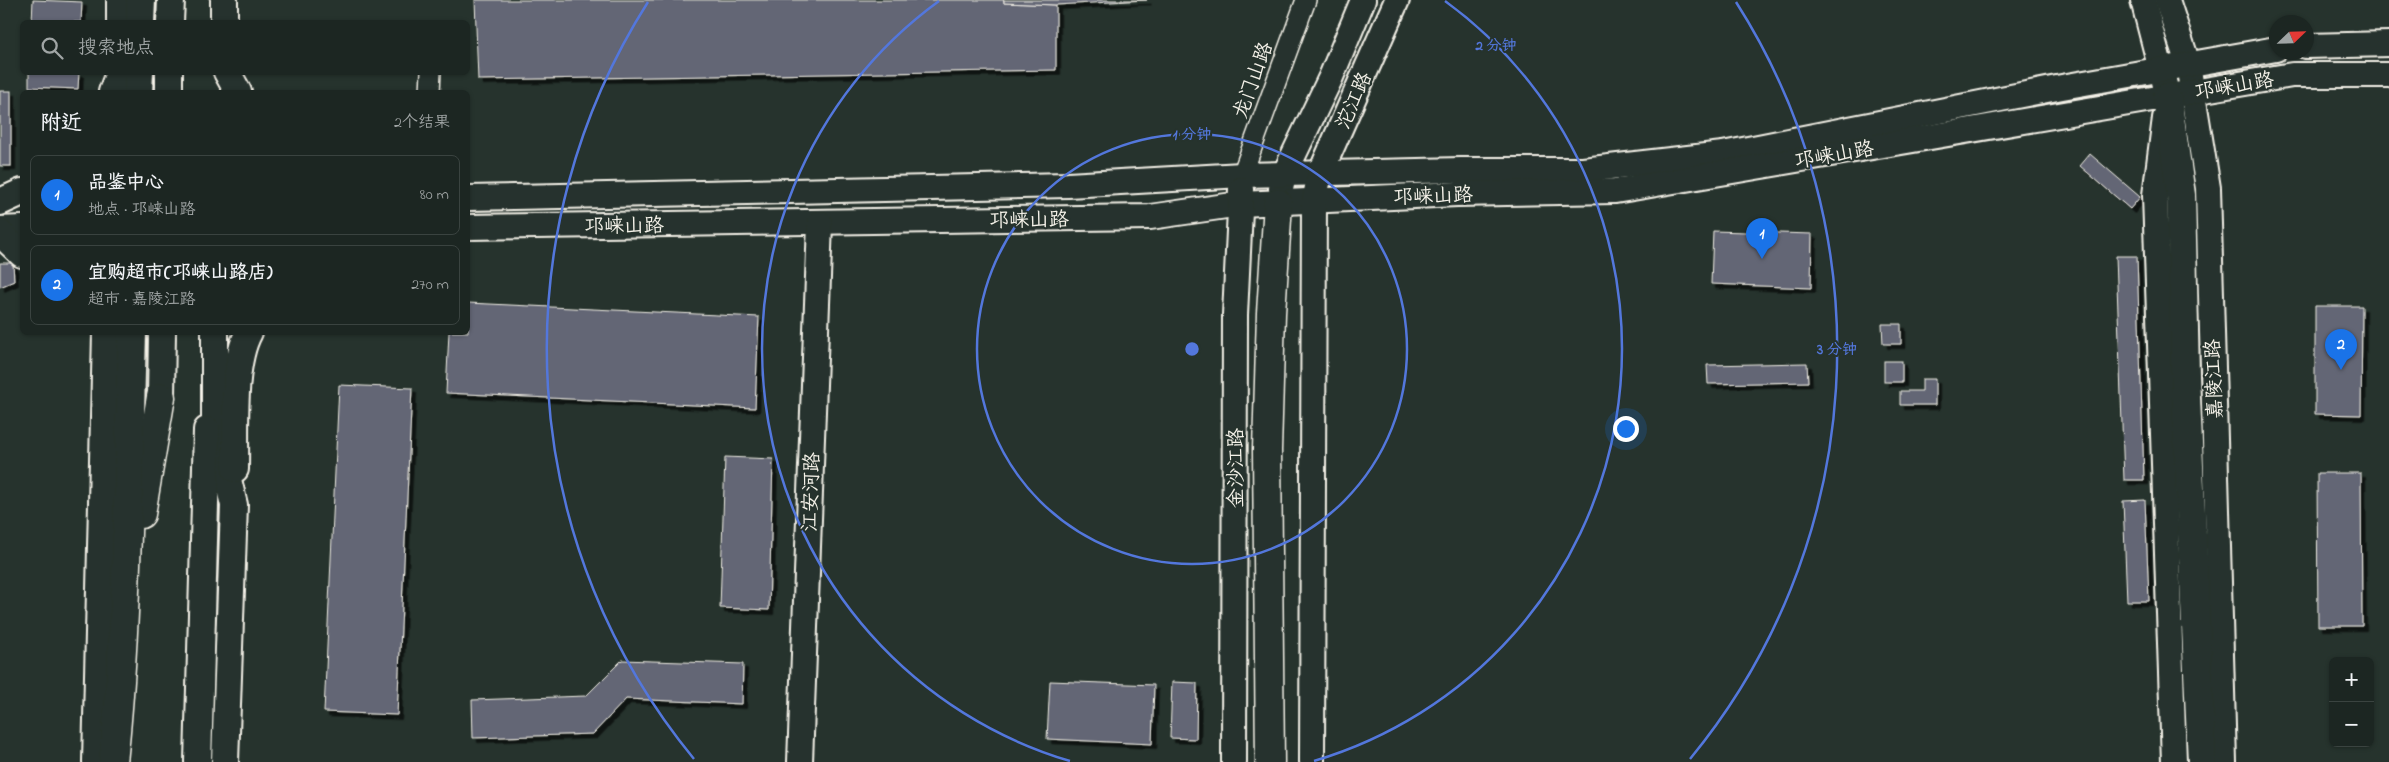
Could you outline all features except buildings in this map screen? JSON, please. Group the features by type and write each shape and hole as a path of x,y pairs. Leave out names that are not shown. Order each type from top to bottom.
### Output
{"highway":[{"path":"140,20 141,0"},
{"path":"138,90 139,75"},
{"path":"2180,95 2185,375 2202,762"},
{"path":"1270,762 1267,450 1271,313 1278,203"},
{"path":"113,762 123,618 132,335"},
{"path":"123,618 161,397"}],"main road":[{"path":"120,0 120,20"},
{"path":"170,20 171,0"},
{"path":"218,20 219,0"},
{"path":"224,0 224,20"},
{"path":"113,90 118,75"},
{"path":"118,90 119,75"},
{"path":"168,90 169,75"},
{"path":"216,90 217,75"},
{"path":"222,75 222,90"},
{"path":"229,75 237,90"},
{"path":"0,203 20,193"},
{"path":"0,232 20,252"},
{"path":"161,397 162,335"},
{"path":"198,762 210,335"},
{"path":"215,335 215,425 234,504"},
{"path":"225,762 237,390 244,342 248,335"},
{"path":"96,762 103,340"}],"street":[{"name":"龙门山路","path":"1242,175 1306,0"},
{"path":"1278,203 1284,175 1331,77 1363,0"},
{"name":"沱江路","path":"1314,201 1320,174 1396,0"},
{"path":"2143,0 2161,70 2180,95"},
{"name":"嘉陵江路","path":"2168,0 2188,64 2155,195 2174,762"},
{"path":"2314,46 2389,44"},
{"name":"邛崃山路","path":"470,198 1068,185 1242,175 1461,170 1583,170 1723,154 2062,87 2269,50"},
{"path":"430,90 431,75"},
{"name":"邛崃山路","path":"470,227 1150,217 1240,204 1457,194 1615,191 2292,75 2389,75"},
{"name":"嘉陵江路","path":"2180,95 2208,188 2224,762"},
{"name":"金沙江路","path":"1234,762 1235,315 1242,175"},
{"path":"1312,762 1314,201"},
{"path":"0,203 20,204"},
{"name":"江安河路","path":"800,762 820,223"},
{"path":"0,229 20,228"}],"place":[{"name":"品鉴中心","path":"1762,259"},
{"name":"宜购超市(邛崃山路店)","path":"2341,370"}]}
